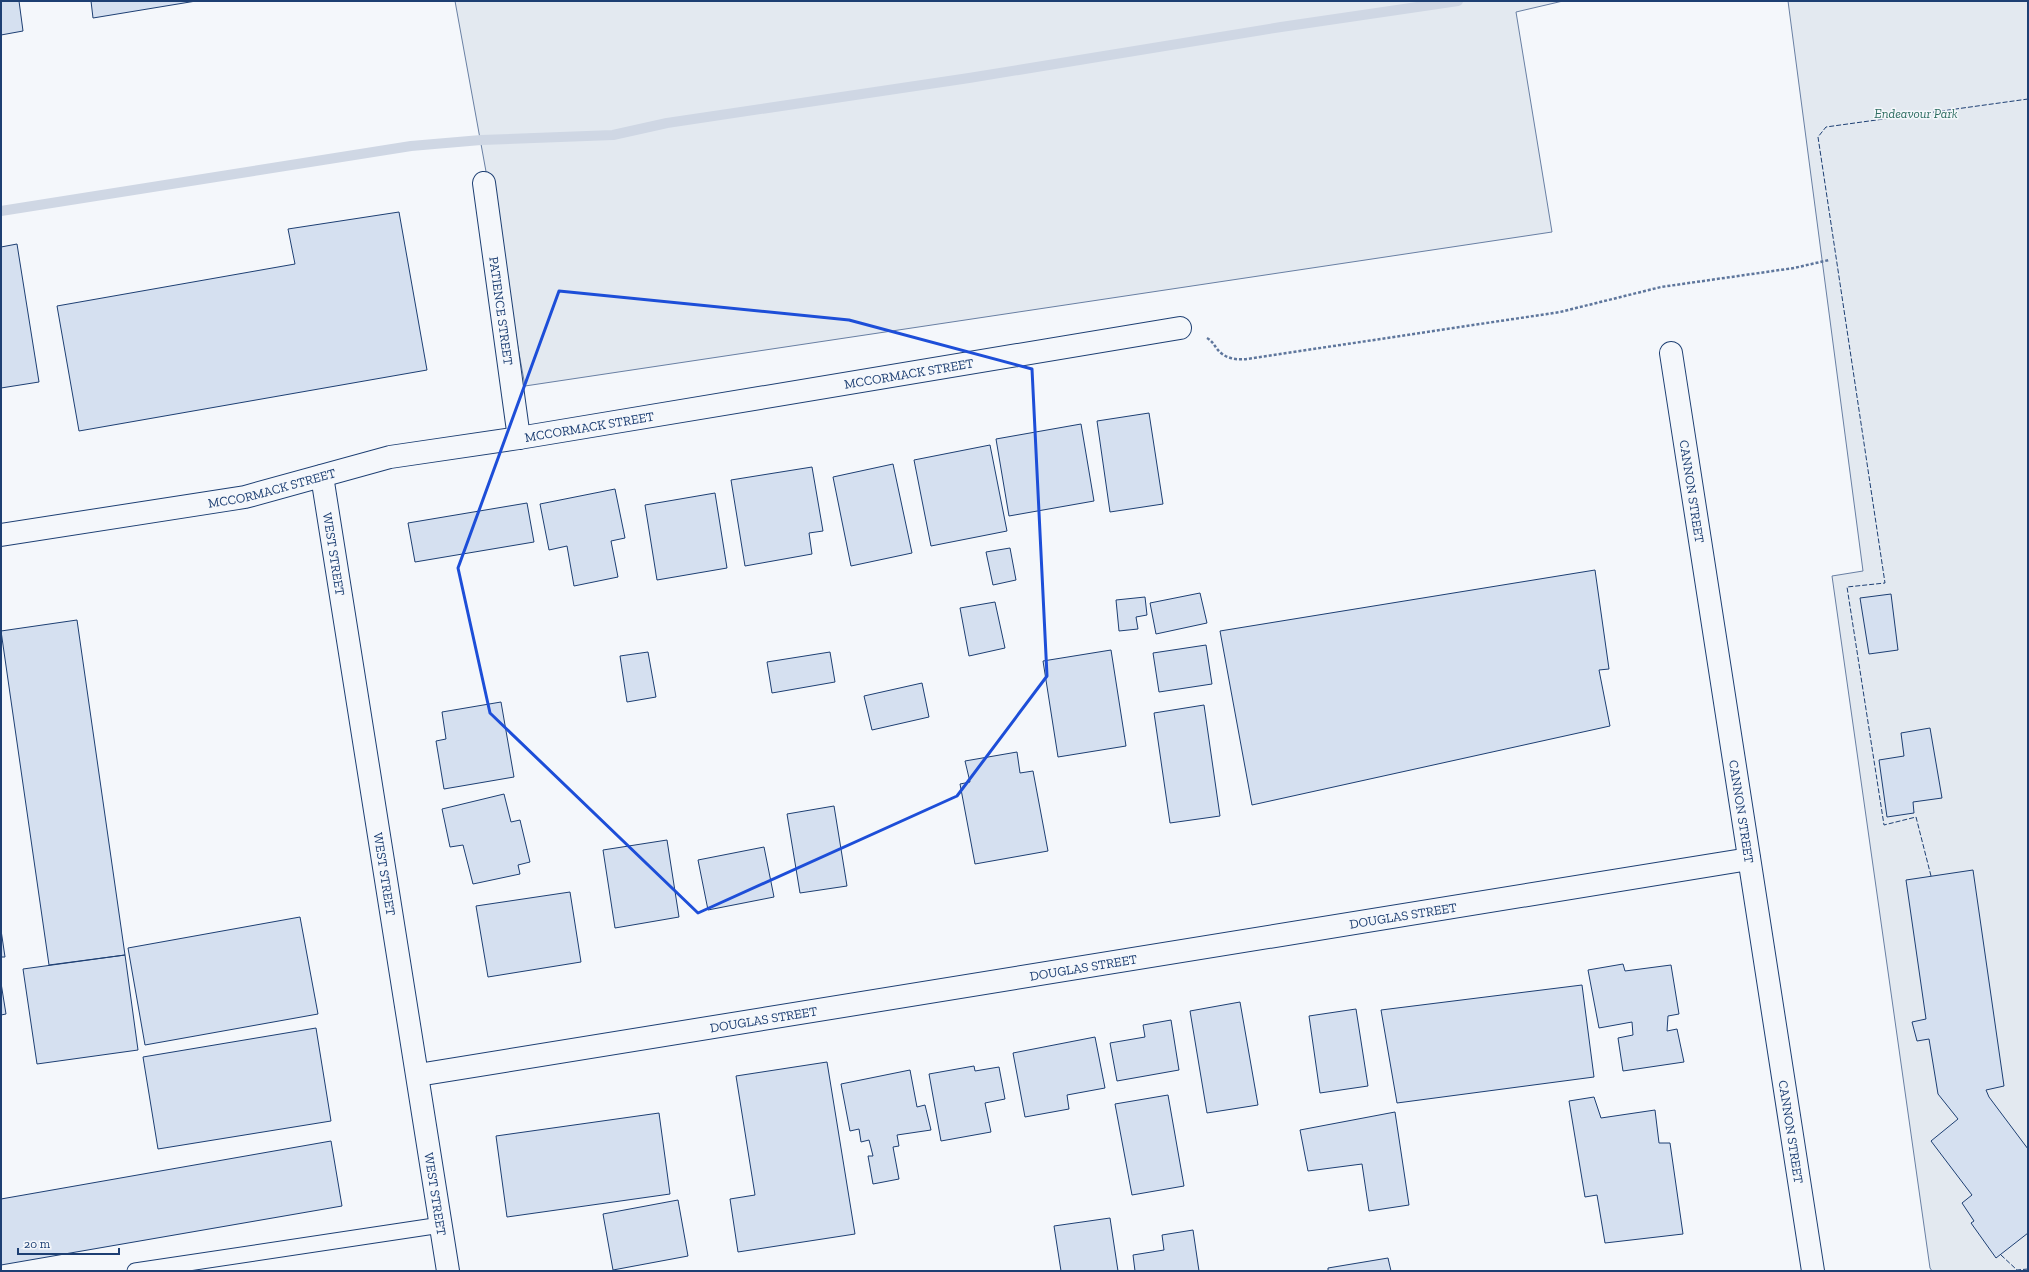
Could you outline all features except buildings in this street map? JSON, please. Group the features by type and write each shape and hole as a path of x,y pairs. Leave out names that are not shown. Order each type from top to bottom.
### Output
{"street":[{"name":"PATIENCE STREET","path":"484,183 519,438"},
{"name":"MCCORMACK STREET","path":"1,535 245,497 390,457 519,438 1180,328"},
{"name":"CANNON STREET","path":"1670,353 1813,1271"},
{"name":"WEST STREET","path":"322,476 448,1271"},
{"name":"DOUGLAS STREET","path":"418,1075 1749,859"}],"lane":[{"path":"135,1271 441,1225"}],"path":[{"path":"1180,328 1203,335 1212,341 1221,353 1236,360 1247,359 1560,312 1661,287 1794,268 1829,260"}],"highlighted area":[{"path":"559,291 849,320 1032,369 1047,676 957,796 698,913 490,713 458,568"}],"green space":[{"path":"455,1 1563,1 1516,12 1552,232 525,386"},
{"name":"Endeavour Park","path":"1788,1 2028,1 2028,1271 1932,1271 1930,1268 1832,576 1863,571"}],"waterway":[{"path":"1,211 411,146 481,140 613,135 667,123 969,78 1281,27 1458,1"}],"fence":[{"path":"1931,876 1916,817 1884,825 1847,587 1885,583 1818,137 1826,127 2028,99"},
{"path":"2001,1255 2017,1270 2028,1269"}]}
